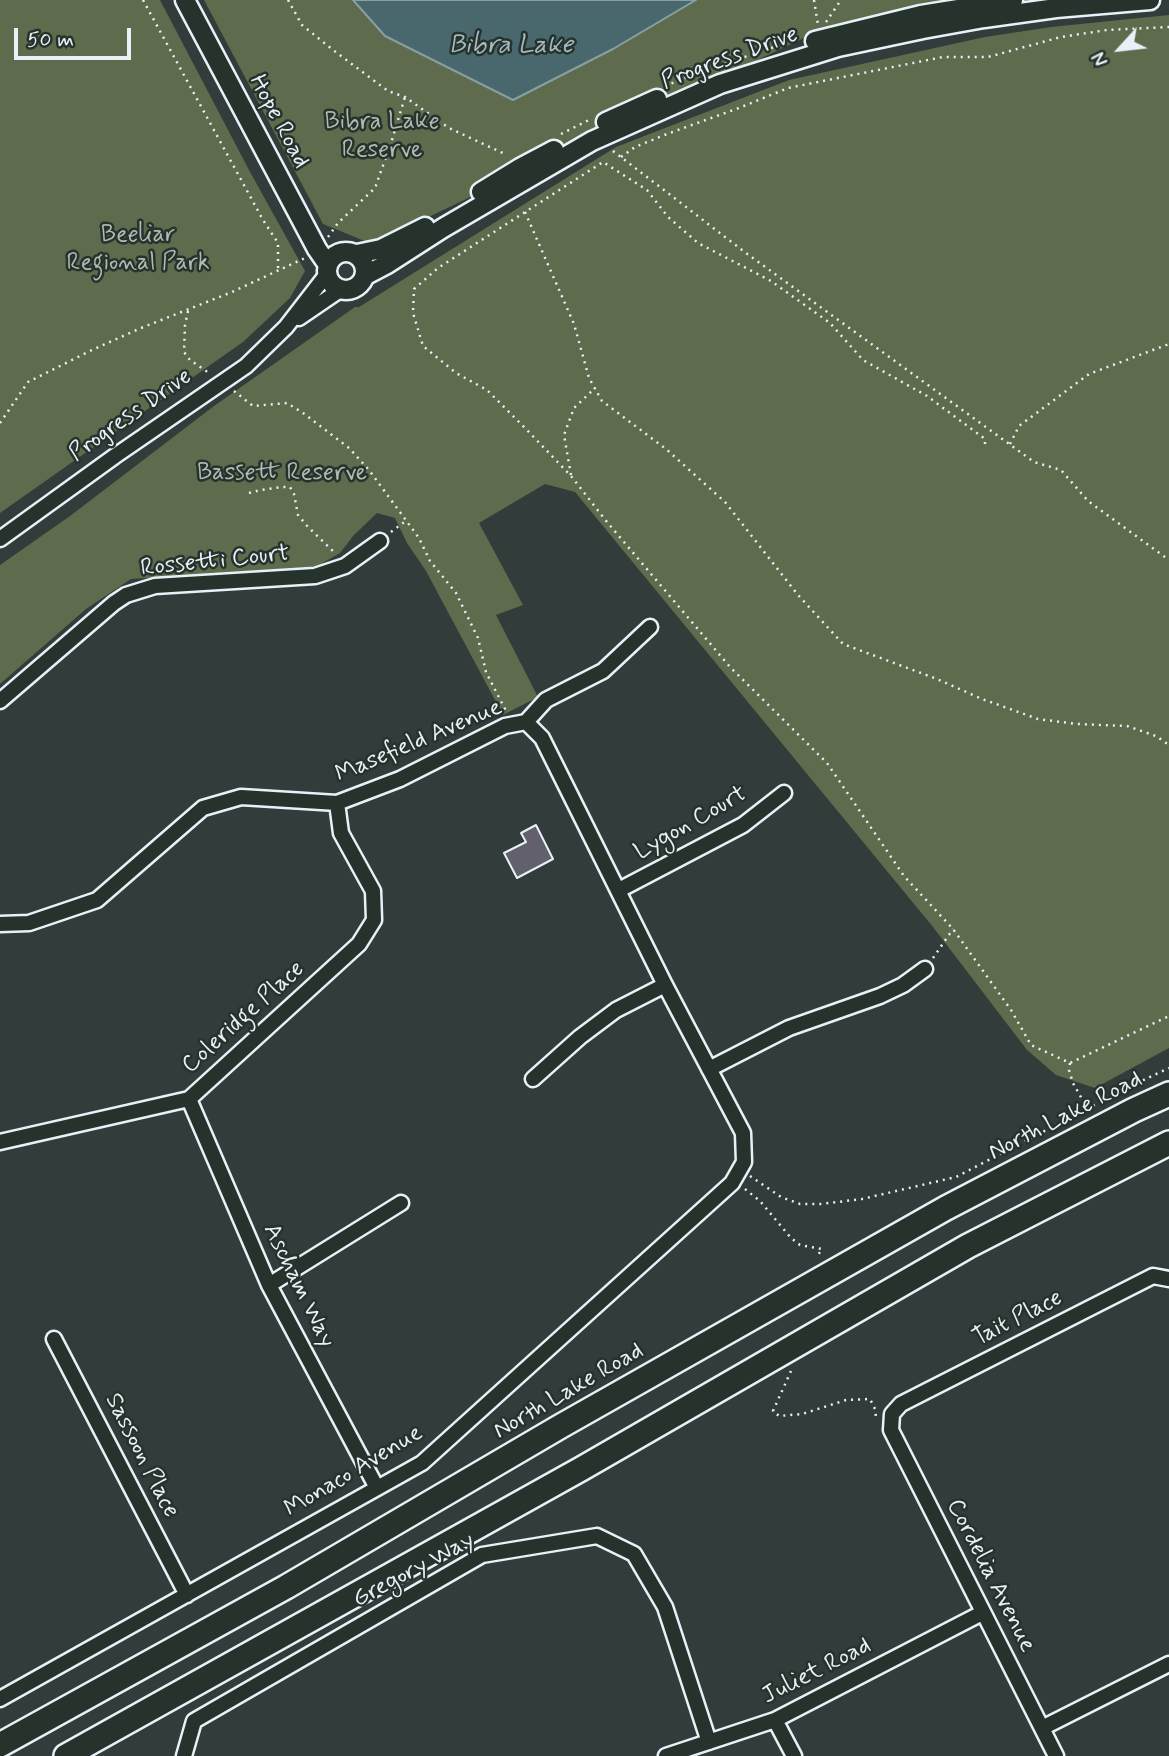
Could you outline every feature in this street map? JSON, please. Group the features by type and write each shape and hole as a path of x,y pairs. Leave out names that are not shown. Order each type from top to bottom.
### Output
{"main road":[{"name":"North Lake Road","path":"0,1745 285,1587 561,1426 946,1208 1169,1094"},
{"path":"66,1756 581,1469 968,1246 1169,1143"}],"street":[{"name":"Hope Road","path":"185,0 309,230 327,270"},
{"name":"Progress Drive","path":"351,253 381,249 416,233 520,168 628,111 716,73 838,34 921,15 1013,0"},
{"name":"Progress Drive","path":"366,275 597,138 720,83 838,47 984,18 1056,8 1150,0"},
{"path":"309,230 351,253 365,264 366,275 361,285 351,291 340,290 331,283 327,270 333,256 351,253"},
{"name":"Progress Drive","path":"286,327 327,270"},
{"name":"Progress Drive","path":"0,539 246,366 286,327 340,290"},
{"name":"Rossetti Court","path":"0,701 114,603 139,590 155,586 315,576 348,565 380,541"},
{"path":"519,723 546,700 603,671 650,627"},
{"name":"Masefield Avenue","path":"0,924 29,923 97,900 203,808 241,797 337,803 400,779 505,726 519,723 542,738 665,985 743,1133 739,1170"},
{"name":"Lygon Court","path":"619,890 743,825 783,793"},
{"name":"Coleridge Place","path":"0,1142 189,1099 359,944 374,920 373,891 341,832 337,803"},
{"path":"709,1069 789,1028 880,996 903,985 925,969"},
{"path":"533,1079 580,1037 616,1010 665,985"},
{"name":"Ascham Way","path":"189,1099 269,1285 377,1488"},
{"name":"Monaco Avenue","path":"0,1699 422,1463 732,1183 739,1170"},
{"path":"269,1285 401,1203"},
{"name":"Tait Place","path":"892,1414 901,1404 1153,1276 1169,1279"},
{"name":"Sassoon Place","path":"54,1339 187,1595"},
{"name":"Cordelia Avenue","path":"892,1414 891,1430 1056,1756"},
{"name":"Gregory Way","path":"184,1756 194,1721 482,1555 597,1536 634,1554 665,1607 709,1742"},
{"name":"Juliet Road","path":"666,1756 775,1720 982,1613"},
{"path":"1042,1728 1169,1664"},
{"path":"775,1720 794,1756"}],"path":[{"path":"143,0 278,243 278,272"},
{"path":"288,0 302,25 388,91 405,97 449,128 505,156 518,154"},
{"path":"814,0 819,32"},
{"path":"621,157 635,147 788,88 943,57 988,57 1061,37 1107,30 1169,27"},
{"path":"338,223 375,188 405,97"},
{"path":"597,138 746,253 1034,463 1061,470 1088,501 1169,560"},
{"path":"985,444 985,439 927,396 863,359 830,323 791,295 771,281 698,243 668,217 647,190 603,162 438,268 414,289 413,313 423,346 456,373 487,390 571,476 730,667 827,763 904,876 953,929 1011,1010 1031,1045 1070,1063"},
{"path":"525,212 573,324 589,378 602,401 666,449 725,502 798,595 843,644 1038,719 1127,726 1156,736 1169,745"},
{"path":"0,423 28,382 141,328 278,272 317,249"},
{"path":"188,311 184,352 190,360 253,406 287,403 349,448 369,470 407,520 430,561 456,593 478,638 486,672 519,723"},
{"path":"1010,444 1019,426 1089,374 1169,344"},
{"path":"571,476 564,435 574,408 595,388"},
{"path":"249,494 282,486 290,487 298,514 348,565"},
{"path":"380,541 407,520"},
{"path":"925,969 953,929"},
{"path":"1070,1063 1169,1016"},
{"path":"1070,1063 1073,1083 1087,1108"},
{"path":"739,1170 781,1197 800,1203 821,1204 862,1199 956,1177 1169,1068"},
{"path":"739,1170 760,1201 791,1238 800,1245 822,1249 812,1262 821,1279"},
{"path":"795,1363 773,1411 779,1416 802,1414 846,1400 870,1399 876,1417"}],"green space":[{"name":"Beeliar Regional Park","path":"0,0 160,0 305,271 290,298 243,342 0,513"},
{"name":"Bibra Lake Reserve","path":"204,0 353,0 385,36 613,49 696,0 1102,0 812,34 372,244 323,224"},
{"name":"Bassett Reserve","path":"1169,15 1169,1048 1095,1088 1056,1075 1027,1050 933,927 575,492 545,484 479,523 523,605 496,615 538,697 503,715 395,518 377,513 340,553 321,564 307,568 131,579 86,609 0,684 0,565 70,516 214,406 355,307 616,147 789,80 985,37"}],"water":[{"name":"Bibra Lake","path":"353,0 696,0 613,49 513,100 385,36"}],"building":[{"path":"536,825 553,859 517,878 504,853 526,842 521,833"}]}
